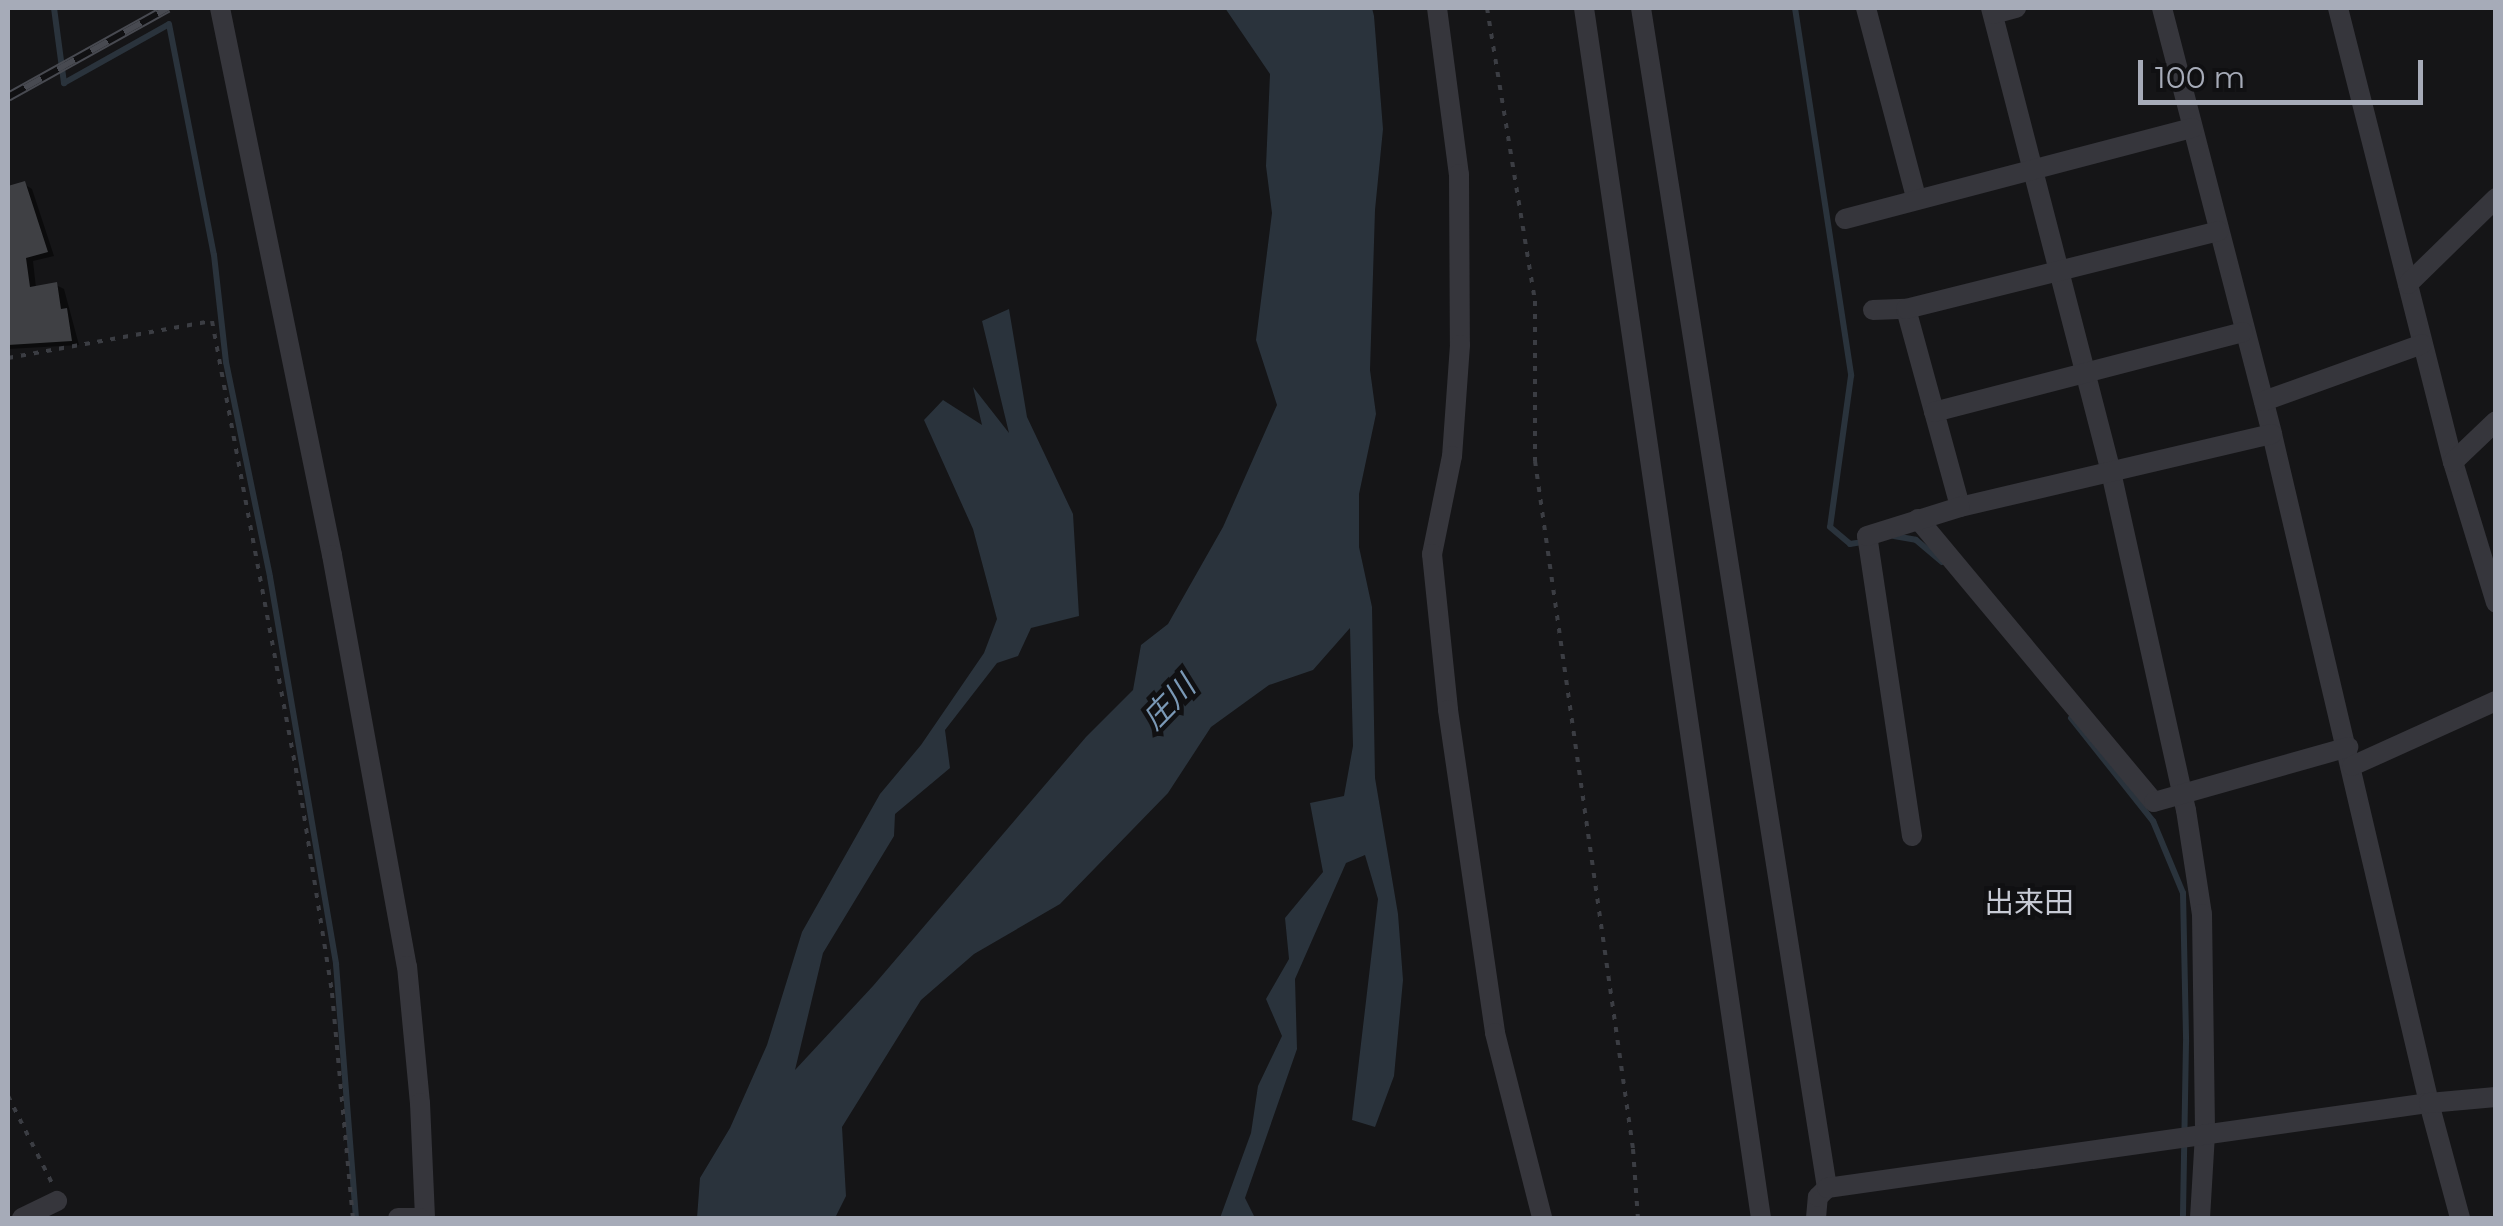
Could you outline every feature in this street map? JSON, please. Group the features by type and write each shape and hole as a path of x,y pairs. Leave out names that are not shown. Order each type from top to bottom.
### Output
{"street":[{"path":"208,8 232,79"},
{"path":"220,8 332,555 406,966 420,1104 423,1218 398,1218"},
{"path":"1436,8 1459,174 1460,345 1452,456 1432,554 1448,710 1494,1033 1542,1218"},
{"path":"1584,8 1761,1218"},
{"path":"1641,8 1827,1188"},
{"path":"1867,8 1916,197"},
{"path":"2016,8 1992,11 2111,472 2167,710 2202,914 2205,1134 2200,1218"},
{"path":"2162,8 2242,332 2264,401 2429,1103 2460,1218"},
{"path":"2338,8 2452,462 2496,603"},
{"path":"1844,219 2032,166 2192,128"},
{"path":"2408,284 2496,198"},
{"path":"1873,310 1906,309 2218,231"},
{"path":"1906,309 1960,507"},
{"path":"1934,412 2242,332"},
{"path":"2264,401 2422,344"},
{"path":"2452,462 2496,421"},
{"path":"1912,836 1867,536 1960,507 2272,434"},
{"path":"1918,519 2145,796 2154,802 2181,792 2350,757 2496,701"},
{"path":"1816,1218 1818,1197 1827,1188 2429,1103 2496,1098"},
{"path":"22,1218 55,1192"}],"path":[{"path":"1487,8 1535,302 1535,462 1634,1149 1638,1218"},
{"path":"8,358 212,321 294,752 332,993 353,1218"},
{"path":"8,1096 55,1192"}],"water":[{"name":"庄川","path":"1225,8 1372,8 1374,16 1383,129 1375,210 1370,370 1376,414 1359,494 1359,547 1372,607 1375,778 1398,914 1403,980 1394,1076 1375,1127 1352,1120 1378,899 1365,855 1346,863 1295,979 1297,1049 1245,1198 1255,1218 1220,1218 1251,1133 1258,1086 1282,1036 1266,999 1289,959 1285,918 1323,872 1310,803 1344,796 1353,746 1350,628 1313,670 1269,685 1211,727 1168,793 1060,904 974,954 921,1000 842,1127 846,1196 835,1218 697,1218 700,1178 730,1128 767,1045 802,932 880,794 921,745 984,653 997,619 973,529 924,420 943,400 982,425 973,387 1009,433 982,321 1009,309 1027,417 1073,514 1079,616 1031,628 1018,656 997,663 945,730 950,768 895,814 894,836 823,953 795,1070 873,986 1086,737 1133,690 1141,645 1168,624 1223,527 1277,405 1256,340 1272,213 1266,166 1270,74"}],"building":[{"path":"25,181 48,252 26,258 30,287 57,282 61,309 67,308 72,341 8,345 8,186"}],"waterway":[{"path":"54,8 64,83 169,24 214,255 226,362 270,577 336,964 356,1218"},
{"path":"1795,8 1851,376 1830,527 1850,544 1862,542"},
{"path":"1894,536 1916,540 1942,562"},
{"path":"2071,718 2153,821 2183,893 2186,1042 2183,1218"}],"railway":[{"path":"8,97 168,8"}],"district":[{"name":"出来田","path":"2029,903"}]}
